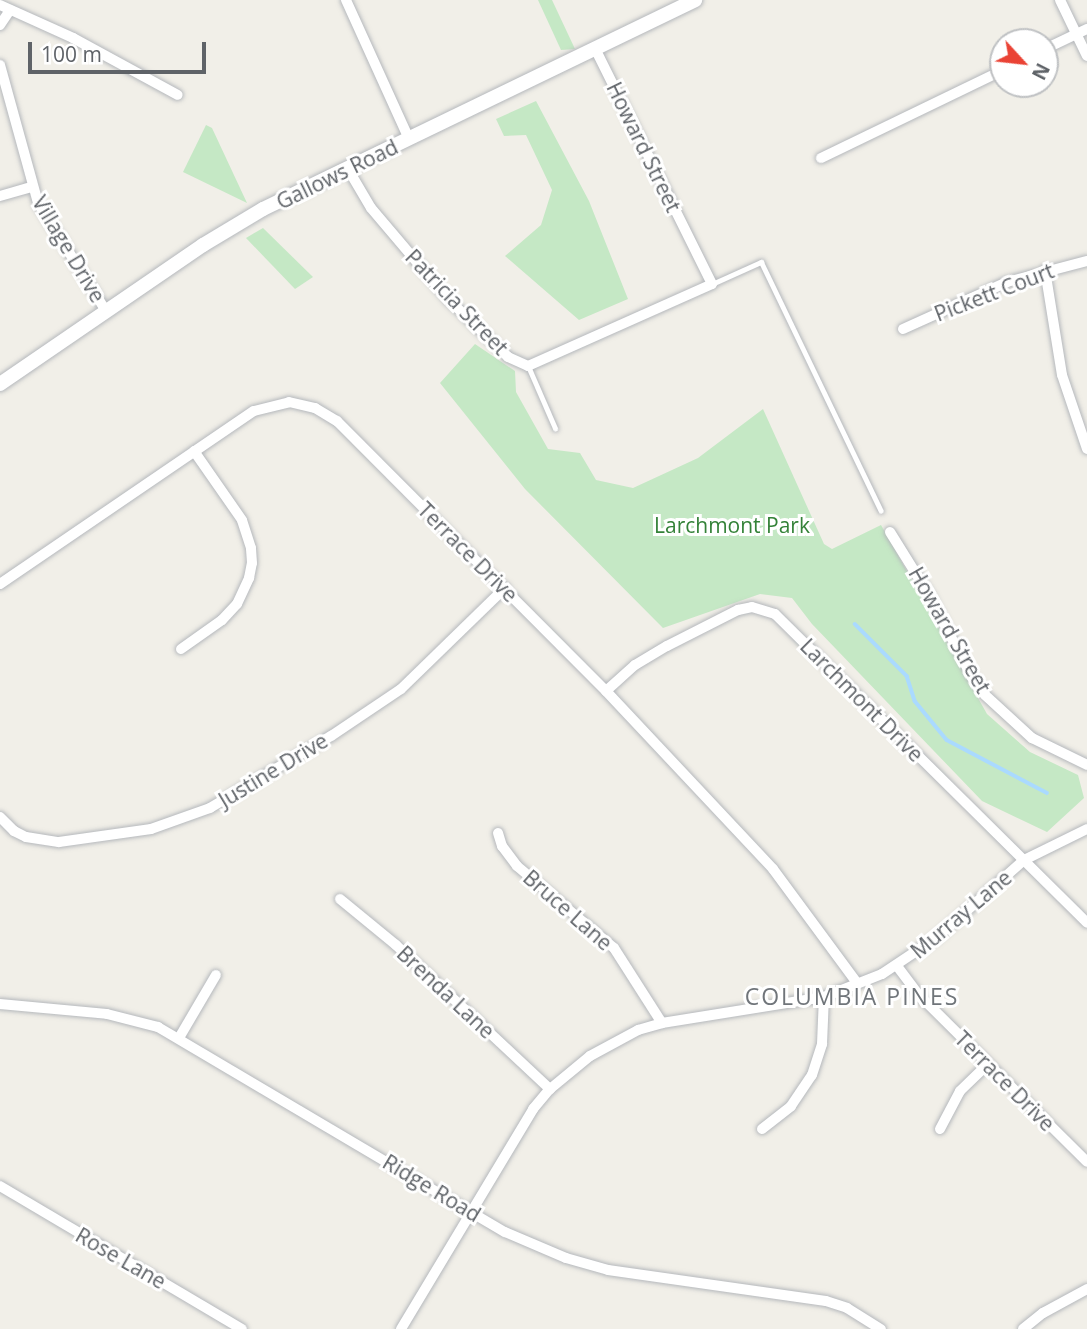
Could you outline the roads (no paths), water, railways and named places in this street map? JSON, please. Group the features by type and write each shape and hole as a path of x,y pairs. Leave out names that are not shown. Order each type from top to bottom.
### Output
{"main road":[{"name":"Gallows Road","path":"0,384 232,226 695,0"}],"street":[{"path":"346,0 409,139"},
{"path":"1060,0 1082,32 1087,56"},
{"path":"0,25 5,7 73,38 178,95"},
{"path":"1059,43 1082,32"},
{"name":"Howard Street","path":"595,48 712,284"},
{"name":"Village Drive","path":"0,65 32,187 50,225 106,311"},
{"path":"821,158 989,77"},
{"name":"Patricia Street","path":"348,169 376,214 449,300 508,357 528,366 712,284"},
{"path":"0,196 32,187"},
{"name":"Pickett Court","path":"903,329 968,298 1045,270 1087,261"},
{"path":"1045,270 1062,375 1087,449"},
{"name":"Terrace Drive","path":"0,584 194,451 265,406 289,402 315,408 337,421 606,691 773,869 857,983"},
{"path":"181,649 222,620 237,604 249,578 251,563 251,548 242,520 194,451"},
{"name":"Howard Street","path":"890,532 928,593 972,677 985,695 1032,738 1087,765"},
{"name":"Justine Drive","path":"0,817 26,837 59,842 131,834 181,820 209,808 240,793 401,688 505,588"},
{"name":"Larchmont Drive","path":"606,691 635,666 693,632 738,610 752,607 775,614 1087,923"},
{"name":"Murray Lane","path":"401,1329 521,1126 550,1089 569,1071 613,1042 662,1023 824,997 897,966 936,938 1024,860 1087,829"},
{"name":"Bruce Lane","path":"498,833 502,846 517,866 614,948 662,1023"},
{"name":"Brenda Lane","path":"340,899 396,945 550,1089"},
{"name":"Terrace Drive","path":"897,966 918,994 1087,1162"},
{"path":"179,1038 216,975"},
{"path":"762,1129 791,1106 812,1075 822,1044 824,997"},
{"name":"Ridge Road","path":"0,1004 117,1016 152,1025 179,1038 471,1212 536,1246 608,1270 826,1301 847,1308 881,1329"},
{"path":"940,1129 960,1091 988,1064"},
{"name":"Rose Lane","path":"0,1186 242,1329"},
{"path":"1023,1329 1043,1313 1087,1289"}],"lane":[{"path":"712,284 761,262 881,511"},
{"path":"528,366 555,428"}],"waterway":[{"path":"855,624 907,676 915,701 947,740 1047,793"}],"district":[{"name":"COLUMBIA PINES","path":"852,996"}],"park label":[{"name":"Larchmont Park","path":"732,525"}]}
